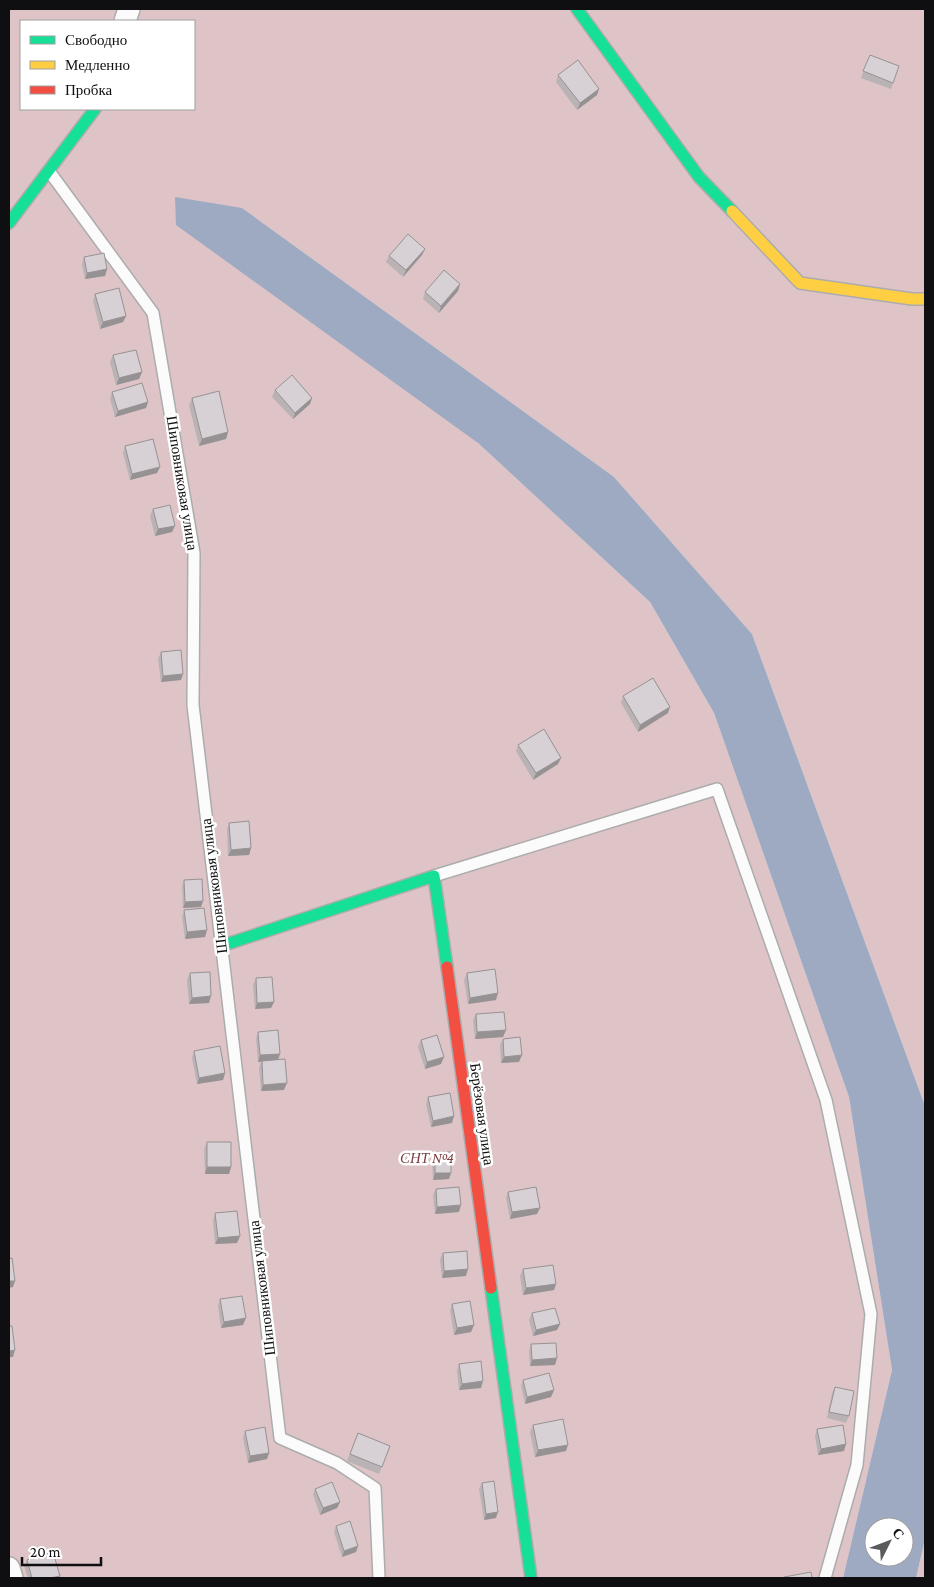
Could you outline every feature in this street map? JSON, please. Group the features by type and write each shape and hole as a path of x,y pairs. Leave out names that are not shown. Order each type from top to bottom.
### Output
{"street":[{"path":"577,9 699,177 800,283 912,299 925,299"},
{"path":"9,223 94,110"},
{"path":"221,946 434,876"},
{"name":"Берёзовая улица","path":"434,876 531,1578"},
{"path":"9,1568 12,1578"}],"lane":[{"name":"Шиповниковая улица","path":"49,171 154,312 194,553 192,705 280,1438 337,1463 375,1488 379,1578"},
{"path":"434,876 717,789 826,1100 871,1314 857,1465 825,1578"}],"green space":[{"name":"СНТ №4","path":"9,9 925,9 925,1106 752,634 614,477 242,208 478,443 650,602 714,713 849,1097 892,1370 843,1578 9,1578"},
{"path":"925,1539 925,1578 916,1578"}],"water":[{"path":"175,197 242,208 614,477 752,634 925,1106 925,1539 916,1578 843,1578 892,1370 849,1097 714,713 650,602 478,443 176,225"}],"building":[{"path":"870,55 899,66 893,83 863,71"},
{"path":"578,60 599,89 580,103 558,75"},
{"path":"408,234 425,249 406,270 389,256"},
{"path":"104,253 107,269 87,273 84,257"},
{"path":"444,270 460,284 441,306 425,292"},
{"path":"119,288 126,316 103,322 95,294"},
{"path":"136,350 142,372 119,378 113,355"},
{"path":"292,375 312,398 295,413 275,390"},
{"path":"142,383 148,402 118,411 112,392"},
{"path":"219,391 228,432 202,439 192,398"},
{"path":"153,439 160,467 132,474 125,446"},
{"path":"170,505 175,526 158,529 153,509"},
{"path":"181,650 183,674 163,676 161,652"},
{"path":"653,678 670,707 640,725 623,696"},
{"path":"544,729 561,758 536,773 518,745"},
{"path":"249,821 251,848 231,850 229,823"},
{"path":"202,879 203,901 185,902 184,880"},
{"path":"204,908 207,930 187,932 184,910"},
{"path":"495,969 498,993 470,998 467,973"},
{"path":"210,972 211,996 192,998 190,973"},
{"path":"272,977 274,1002 257,1003 256,978"},
{"path":"504,1012 506,1030 477,1032 476,1014"},
{"path":"278,1030 280,1054 260,1055 258,1032"},
{"path":"437,1035 444,1057 427,1062 421,1040"},
{"path":"520,1037 522,1055 504,1057 503,1039"},
{"path":"220,1046 225,1073 199,1078 194,1051"},
{"path":"285,1059 287,1083 263,1085 262,1061"},
{"path":"450,1093 454,1116 433,1121 428,1097"},
{"path":"207,1142 231,1142 231,1167 207,1167"},
{"path":"435,1152 451,1152 451,1173 435,1173"},
{"path":"459,1187 461,1205 437,1207 436,1189"},
{"path":"536,1187 540,1208 512,1212 508,1192"},
{"path":"237,1211 240,1236 218,1238 215,1213"},
{"path":"467,1251 468,1269 444,1271 443,1253"},
{"path":"12,1258 15,1281 9,1281 9,1259"},
{"path":"553,1265 556,1284 526,1288 523,1269"},
{"path":"242,1296 246,1318 224,1322 220,1299"},
{"path":"470,1301 474,1325 457,1328 452,1304"},
{"path":"555,1308 560,1324 536,1330 532,1313"},
{"path":"9,1326 12,1326 15,1350 9,1351"},
{"path":"556,1343 557,1358 532,1360 531,1344"},
{"path":"481,1361 483,1381 462,1384 459,1364"},
{"path":"549,1373 554,1390 527,1397 523,1380"},
{"path":"835,1387 854,1391 849,1416 829,1412"},
{"path":"563,1419 568,1445 538,1450 533,1425"},
{"path":"843,1425 846,1444 821,1449 817,1429"},
{"path":"265,1427 269,1453 250,1456 245,1431"},
{"path":"358,1433 390,1446 382,1467 350,1454"},
{"path":"494,1481 498,1512 486,1514 482,1483"},
{"path":"332,1482 340,1502 323,1508 315,1489"},
{"path":"350,1521 358,1546 344,1551 336,1526"},
{"path":"53,1552 60,1576 32,1578 27,1560"},
{"path":"811,1572 812,1578 784,1578 784,1577"}],"traffic: fast":[{"path":"577,9 699,177 732,211"},
{"path":"9,223 94,110"},
{"path":"221,946 434,876 447,967"},
{"path":"491,1288 531,1578"}],"traffic: slow":[{"path":"732,211 800,283 912,299 925,299"}],"traffic: jam":[{"path":"447,967 491,1288"}]}
